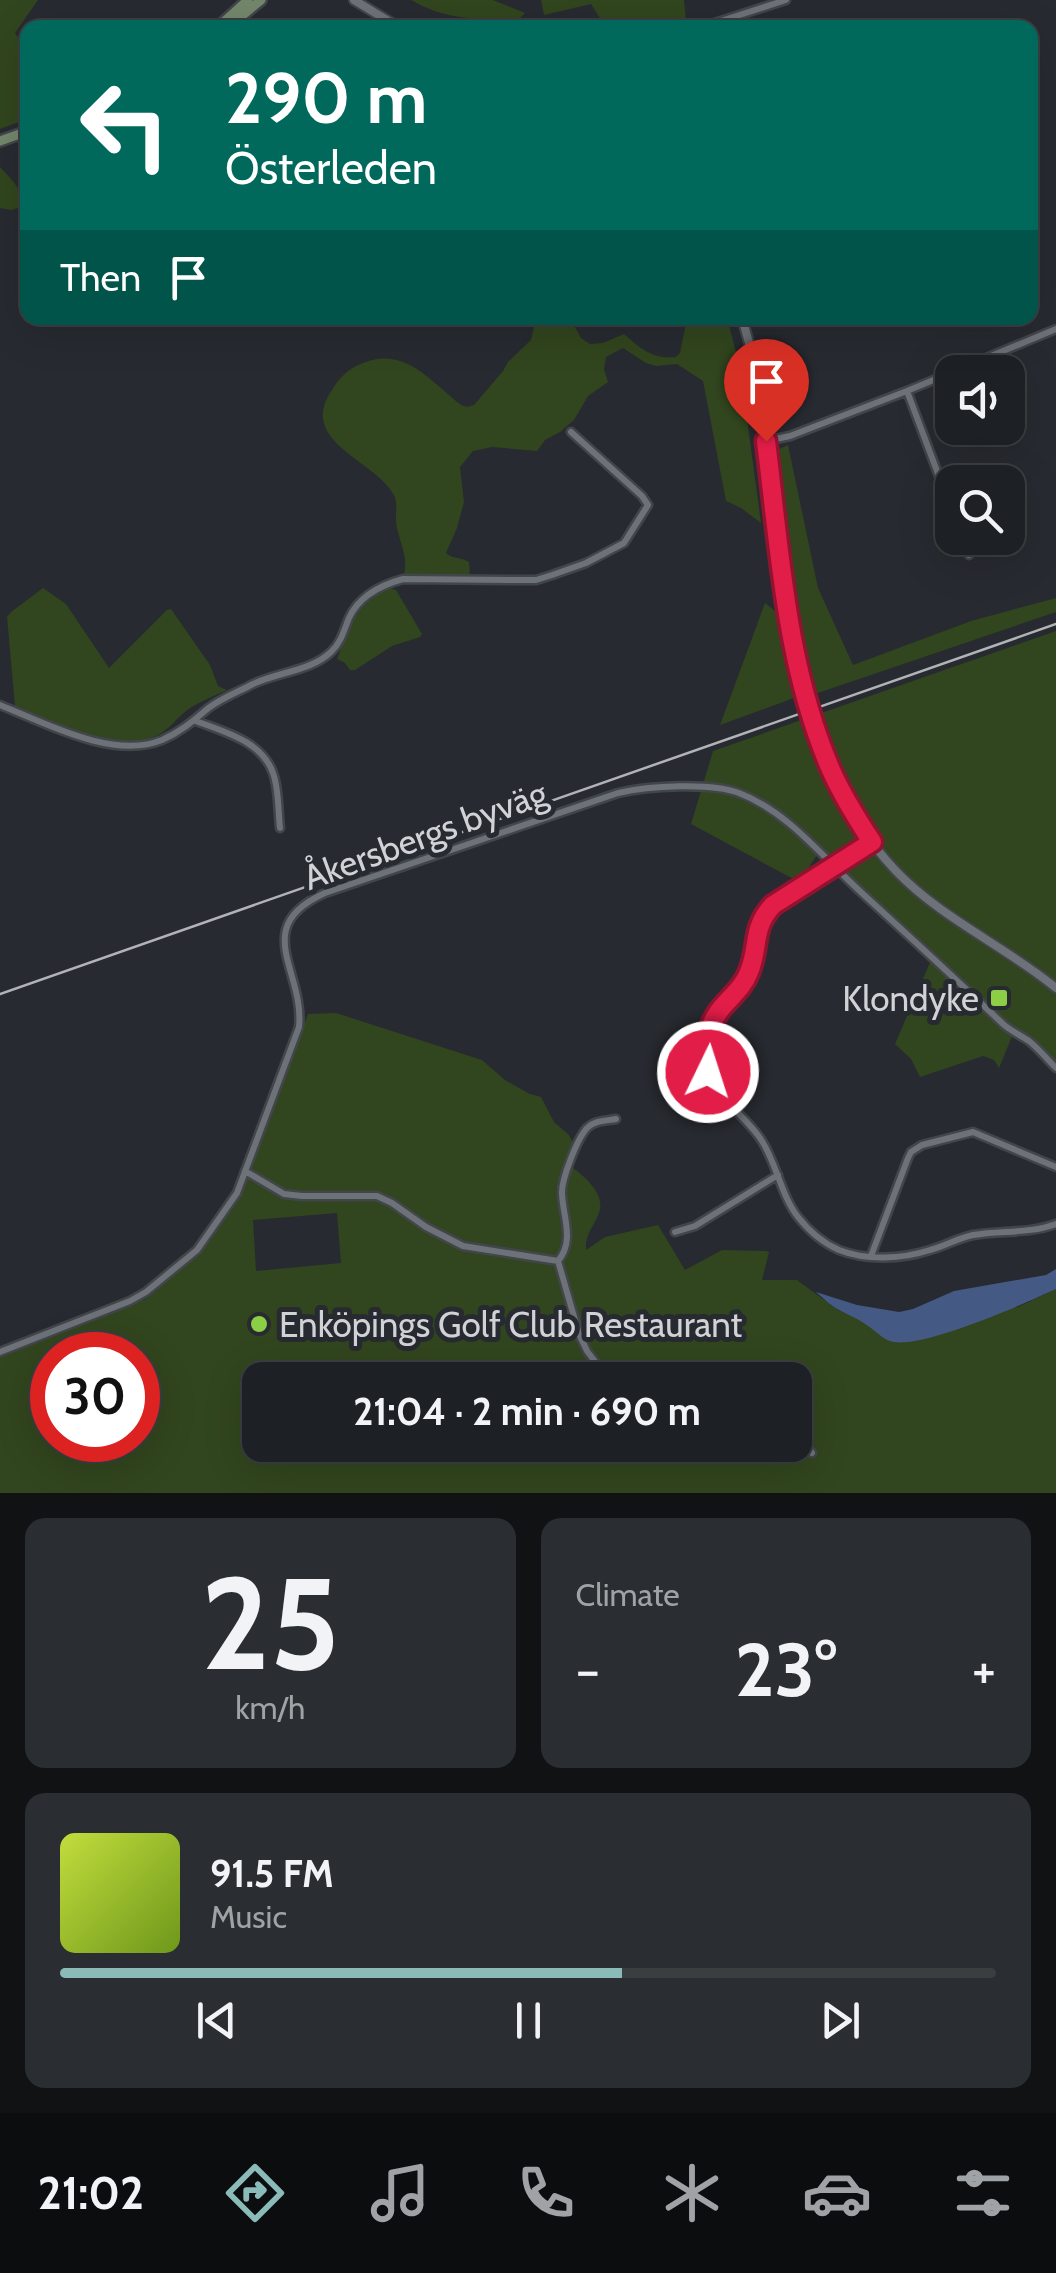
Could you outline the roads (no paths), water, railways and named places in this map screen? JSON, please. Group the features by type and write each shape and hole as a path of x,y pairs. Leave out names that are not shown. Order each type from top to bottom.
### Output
{"main road":[{"path":"226,20 248,0"},
{"path":"237,20 261,0"}],"street":[{"path":"354,0 387,20"},
{"path":"724,20 786,0"},
{"path":"744,325 753,357 786,606 802,688 844,798 872,842 936,906 1056,988"},
{"path":"766,441 790,436 907,391 1056,329"},
{"path":"907,391 935,466"},
{"path":"0,706 92,741 126,745 160,741 196,721 207,709 258,682 324,658 339,643 356,606 390,582 536,580 586,564 624,542 648,505 571,432"},
{"path":"196,721 227,732 263,755 273,774 280,828"},
{"name":"Åkersbergs byväg","path":"0,1352 115,1309 146,1292 202,1246 237,1194 298,1027 299,1006 284,938 294,912 311,899 602,798 648,788 712,787 740,793 766,806 1056,1068"},
{"path":"872,842 764,914 747,978 714,1016 706,1060 713,1083 759,1136 793,1210 819,1238 839,1250 871,1256 910,1255 971,1236 1028,1231 1056,1224"},
{"path":"558,1261 568,1241 562,1198 564,1178 586,1129 596,1122 616,1119"},
{"path":"871,1256 915,1148 974,1132 1056,1167"},
{"path":"244,1171 284,1194 377,1196 463,1246 558,1261"},
{"path":"675,1232 695,1226 778,1175"},
{"path":"558,1261 578,1334 596,1362"}],"water":[{"path":"1056,1269 1056,1289 975,1323 909,1342 887,1340 816,1292 857,1305 899,1312 954,1291 1046,1275"}],"railway":[{"path":"0,994 1056,624"}],"place":[{"name":"Klondyke","path":"999,998"},
{"name":"Enköpings Golf Club Restaurant","path":"259,1324"}]}
